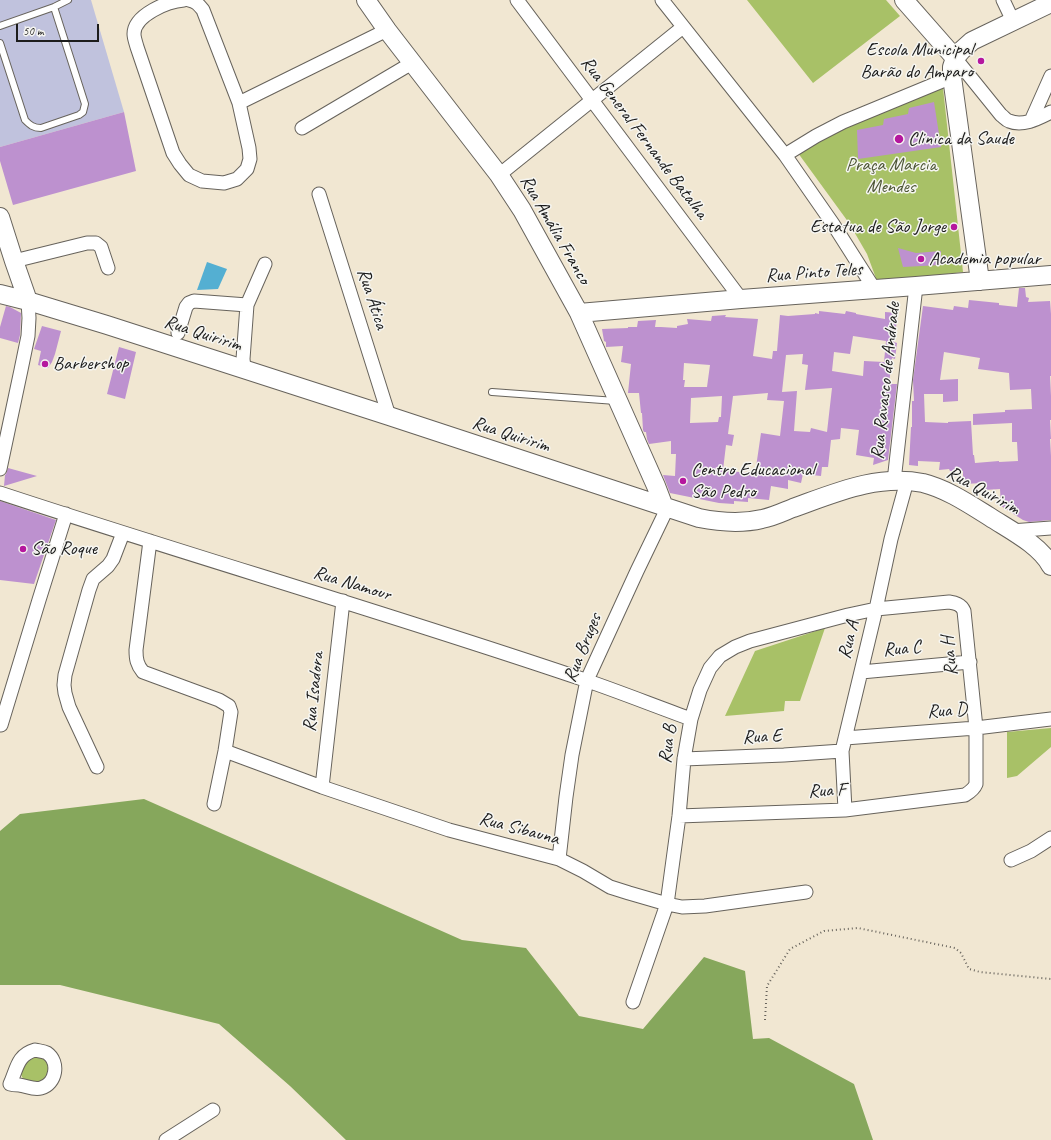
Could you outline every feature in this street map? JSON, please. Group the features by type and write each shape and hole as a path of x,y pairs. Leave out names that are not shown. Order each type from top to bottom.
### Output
{"street":[{"path":"184,0 179,0 156,8 142,18 136,26 134,34 173,153 189,175 202,181 224,183 237,179 247,169 250,159 249,148 239,103 203,10 199,4 189,0"},
{"name":"Rua Amália Franco","path":"366,0 387,30 498,175 522,210 579,313 664,507"},
{"name":"Rua General Fernande Batalha","path":"517,0 741,299"},
{"path":"662,0 785,155 833,224 875,290"},
{"path":"904,0 955,58 1001,115 1009,121 1019,123 1031,121 1051,112"},
{"path":"1003,0 1013,21"},
{"path":"980,281 952,77 952,67 955,58 972,41 1013,21 1048,7"},
{"path":"498,175 683,26"},
{"path":"239,103 387,30"},
{"path":"302,128 412,63"},
{"path":"1031,121 1051,76"},
{"path":"785,155 843,122 952,77"},
{"name":"Rua Ática","path":"319,194 389,416"},
{"path":"0,217 9,257 28,301 29,318 28,336 20,378 0,469"},
{"path":"9,257 87,243 96,243 101,247 108,268"},
{"path":"244,370 243,359 247,305 265,264"},
{"name":"Rua Pinto Teles","path":"579,313 1051,275"},
{"name":"Rua Ravasco de Andrade","path":"901,481 916,286"},
{"name":"Rua Quiririm","path":"0,294 108,325 698,518 727,522 750,521 767,517 856,486 872,483 901,481 923,484 938,488 958,498 1030,543 1040,552 1051,566"},
{"path":"178,333 186,307 189,303 194,301 247,305"},
{"name":"Rua A","path":"845,810 842,751 876,609 891,539 901,481"},
{"name":"Rua Namour","path":"0,493 123,533 343,601 586,680 691,719"},
{"name":"Rua Bruges","path":"559,859 572,755 586,680 664,515 664,507"},
{"path":"1,725 38,600 66,514"},
{"path":"1011,531 1051,528"},
{"path":"97,767 69,706 65,693 65,675 93,579 113,560 123,533"},
{"path":"150,541 136,659 143,672 219,700 228,706 231,712 214,804"},
{"name":"Rua Isadora","path":"322,787 343,601"},
{"name":"Rua H","path":"876,609 949,602 962,607 964,611 970,662 976,728 976,784 974,788"},
{"name":"Rua B","path":"633,1002 667,904 679,816 684,760 691,719 700,690 710,668 720,656 735,647 750,641 876,609"},
{"name":"Rua C","path":"861,672 970,662"},
{"name":"Rua D","path":"845,738 976,728 1051,720"},
{"name":"Rua Sibauna","path":"225,751 322,787 449,830 559,859 610,887 667,904 682,907 705,906 806,892"},
{"name":"Rua E","path":"684,760 842,751"},
{"name":"Rua F","path":"679,816 845,810 965,795 974,788"},
{"path":"1011,860 1031,851 1051,838"},
{"path":"166,1140 213,1110"}],"lane":[{"path":"0,26 54,7 68,0"},
{"path":"0,43 25,120 29,125 34,128 40,128 79,115 83,112 85,104 54,7"},
{"path":"492,392 618,401"}],"path":[{"path":"765,1020 767,986 790,949 824,931 858,928 941,944 955,948 961,953 969,969 980,972 1051,979"}],"shaded area":[{"path":"0,0 91,0 124,112 0,147"}],"green space":[{"path":"747,0 886,0 900,16 813,83"},
{"name":"Praça Marcia Mendes","path":"943,88 963,272 877,281 867,254 849,223 798,153 824,136"},
{"path":"825,628 800,701 785,701 784,711 725,716 755,651"},
{"path":"1051,728 1051,747 1017,776 1007,778 1007,732"},
{"path":"144,799 462,940 526,948 579,1016 643,1029 704,957 745,971 753,1039 769,1038 854,1084 873,1140 346,1140 290,1086 219,1024 60,985 0,985 0,831 20,814"},
{"path":"40,1054 52,1067 44,1083 26,1083 20,1071 22,1062 24,1058"}],"water":[{"path":"207,262 227,269 218,289 197,290"}],"building":[{"name":"Clinica da Saude","path":"934,102 941,147 858,159 857,130 883,125 884,119 908,114 909,108"},
{"path":"124,112 136,171 13,205 0,161 0,147"},
{"name":"Academia popular","path":"898,248 916,253 941,251 941,265 903,267"},
{"path":"1019,288 1025,288 1026,297 1029,298 1028,302 1050,301 1051,520 1029,522 1023,520 1001,506 1000,489 985,490 984,483 963,484 963,471 950,471 949,469 939,470 940,462 918,461 918,466 909,465 912,427 912,401 914,401 913,380 923,306 953,310 954,306 968,308 969,300 999,303 999,305 1017,307","holes":["944,352 980,358 978,369 1009,373 1010,390 1031,389 1032,409 1005,410 1005,412 973,414 973,425 1012,423 1012,442 1017,442 1018,461 975,463 973,455 971,421 948,423 925,422 924,394 943,394 943,402 958,401 958,379 940,380"]},
{"path":"6,306 21,313 18,343 0,338 0,327"},
{"path":"819,311 845,314 846,311 885,319 885,312 898,313 894,342 897,343 895,359 892,358 889,384 897,384 888,460 873,465 874,458 856,455 859,430 841,428 840,439 831,440 828,467 822,467 821,476 803,474 801,483 788,480 788,489 771,486 769,500 748,498 748,502 734,501 734,504 719,503 670,493 663,475 675,476 676,454 671,454 671,441 649,444 646,432 643,430 639,393 628,393 631,364 621,362 623,346 606,347 602,329 637,327 638,321 656,320 655,327 677,328 677,326 688,324 687,319 711,321 712,316 726,315 725,317 758,319 753,356 772,359 773,351 777,351 780,315 788,316 815,313 819,314","holes":["853,336 886,341 884,362 864,361 863,376 832,371 834,352 850,354","803,354 802,364 808,365 805,390 832,388 827,432 811,428 810,432 794,431 797,391 782,392 786,355","684,363 710,365 707,387 684,387 685,380 683,380","768,393 767,400 784,401 780,436 761,433 755,474 723,470 726,445 732,446 734,435 728,434 733,396","722,396 721,417 719,417 718,422 690,423 691,398"]},
{"path":"42,326 61,331 55,354 48,368 38,365 41,351 34,349"},
{"path":"119,347 136,352 125,399 107,394"},
{"path":"8,468 37,476 4,486 5,475"},
{"name":"São Roque","path":"0,501 56,520 34,584 0,580"}],"place":[{"name":"Escola Municipal Barão do Amparo","path":"981,61"},
{"name":"Clinica da Saude","path":"899,139"},
{"name":"Estatua de São Jorge","path":"954,227"},
{"name":"Academia popular","path":"921,259"},
{"name":"Barbershop","path":"45,364"},
{"name":"Centro Educacional São Pedro","path":"683,481"},
{"name":"São Roque","path":"23,549"}]}
